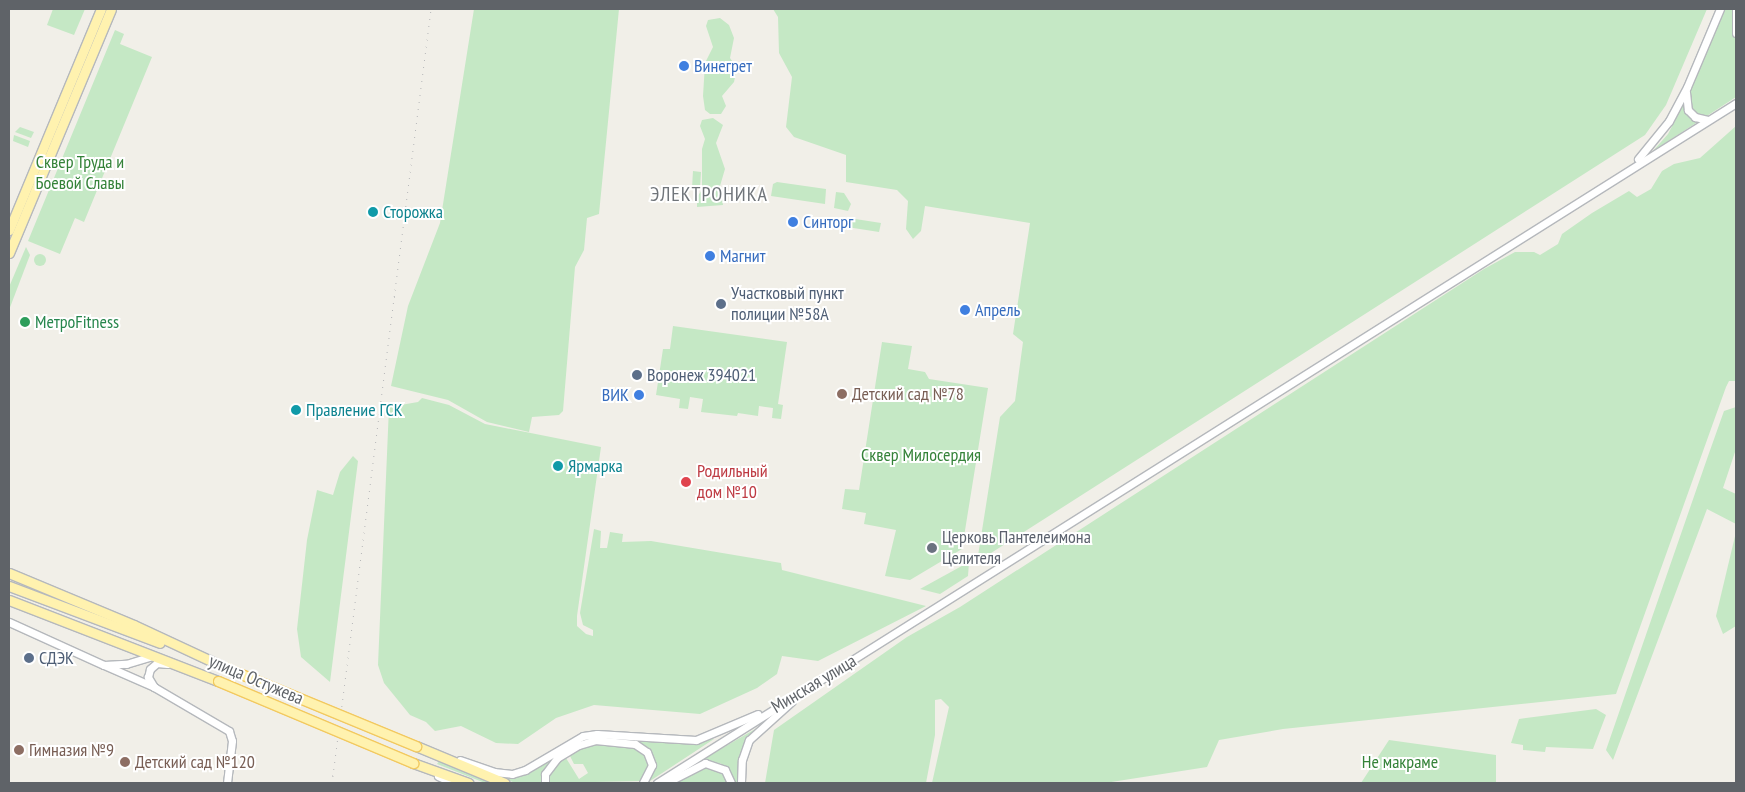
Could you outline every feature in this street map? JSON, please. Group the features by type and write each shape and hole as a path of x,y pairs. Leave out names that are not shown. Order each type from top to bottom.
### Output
{"main road":[{"path":"9,230 101,9"},
{"path":"9,253 111,9"},
{"name":"улица Остужева","path":"9,573 134,625 224,667 505,783"},
{"path":"9,586 224,667"},
{"path":"9,600 165,658"},
{"name":"улица Остужева","path":"165,658 414,763 469,783"}],"street":[{"path":"1607,182 1646,152 1669,121 1687,87 1720,9"},
{"path":"1736,9 1736,33"},
{"path":"1687,87 1685,102 1688,110 1694,117 1708,120"},
{"path":"1607,182 1736,103"},
{"name":"Минская улица","path":"657,783 1607,182"},
{"name":"улица Остужева","path":"9,622 104,665 126,664 150,656 165,658"},
{"path":"154,687 148,672 157,663 218,681"},
{"path":"104,665 154,687 229,731 232,741 228,783"},
{"path":"741,783 742,760 749,740 806,689"},
{"path":"416,746 494,772 512,774 525,770 583,736 598,734 696,740 719,733 794,696"},
{"path":"545,783 545,774 557,758 579,745 595,740 635,744 648,752 652,765 643,783"},
{"path":"414,763 453,783"},
{"path":"666,783 705,763 725,770 732,783"}],"green space":[{"path":"53,9 85,9 74,35 47,25"},
{"path":"474,9 619,9 599,214 587,218 584,250 575,267 563,411 559,415 532,417 529,432 487,422 448,400 391,386 408,306 440,223"},
{"path":"773,9 1707,9 1666,105 1645,135 977,562 1000,417 1015,401 1023,342 1013,334 1030,223 925,206 921,231 913,239 906,229 908,201 897,190 846,182 846,155 794,137 786,127 792,77 779,53 778,17"},
{"path":"1723,9 1736,9 1736,97 1653,151 1668,134 1680,111"},
{"path":"720,18 729,25 734,38 730,58 737,68 734,82 722,96 726,106 721,114 710,114 705,110 703,96 705,63 713,47 706,26 708,20"},
{"name":"Сквер Труда и Боевой Славы","path":"115,30 124,34 120,44 152,57 84,222 75,218 60,254 28,241"},
{"path":"713,118 723,125 716,143 725,169 720,186 723,205 697,207 697,197 702,190 702,149 705,139 700,126 702,120"},
{"path":"1736,126 1736,381 1729,381 1726,387 1616,694 1283,729 1219,740 1207,767 1105,783 932,783 949,707 941,699 935,700 935,735 926,783 765,783 774,730 907,637 960,607 1484,269 1515,252 1534,252 1540,255 1558,244 1562,234 1592,213 1629,191 1637,197 1651,189 1662,171 1674,164 1700,158"},
{"path":"20,127 34,132 31,138 15,132"},
{"path":"14,135 30,141 28,147 13,141"},
{"path":"693,171 701,172 700,188 692,188"},
{"path":"777,182 826,189 825,204 771,196 773,184"},
{"path":"836,192 844,193 851,204 848,211 834,208"},
{"path":"849,218 881,223 879,232 847,227"},
{"path":"26,247 30,255 9,310 9,287"},
{"path":"38,254 42,254 46,260 42,266 38,266 34,262 34,258"},
{"path":"673,326 787,342 778,404 783,405 781,419 772,418 773,408 759,406 758,416 738,413 737,416 701,412 703,399 690,397 688,409 679,408 680,399 656,395 663,349 670,349"},
{"name":"Сквер Милосердия","path":"882,342 912,346 908,369 925,372 929,379 988,388 962,549 910,580 885,576 896,530 864,524 866,513 842,509 845,489 859,490"},
{"path":"422,398 449,405 485,424 601,447 577,616 577,626 586,634 593,636 593,630 583,625 580,613 594,529 601,531 600,548 607,548 610,532 623,534 622,542 651,541 781,563 782,570 926,606 818,661 782,656 777,674 757,688 700,714 594,705 556,718 518,744 496,743 461,726 435,731 426,722 410,715 384,683 378,665 389,407 418,402"},
{"path":"1736,407 1736,449 1723,488 1736,494 1736,524 1707,509 1613,760 1606,750 1708,456 1724,411"},
{"path":"353,456 358,461 330,682 301,657 297,629 307,540 317,490 333,495 340,472"},
{"path":"1736,532 1736,626 1723,634 1716,616"},
{"path":"969,562 968,576 940,594 920,589"},
{"path":"1596,709 1606,715 1593,749 1546,747 1545,752 1523,750 1523,745 1511,743 1519,719"},
{"path":"757,728 751,733 738,783 735,783 731,772 720,763 698,762"},
{"path":"607,736 673,743 714,739 650,781 654,763 647,747 599,737 584,739 551,760 542,773 542,783 515,783 497,775 512,776 585,737"},
{"name":"Не макраме","path":"1389,740 1496,755 1496,783 1361,783"},
{"path":"593,743 635,747 648,757 649,767 642,781 548,783 548,775 562,758 566,758 579,779 588,773 583,764 574,764 569,754"},
{"path":"439,761 492,783 485,783 437,764"},
{"path":"705,766 721,770 729,783 673,783"}],"railway":[{"path":"332,783 431,9"}],"place":[{"name":"Винегрет","path":"684,66"},
{"name":"Сторожка","path":"373,212"},
{"name":"Синторг","path":"793,222"},
{"name":"Магнит","path":"710,256"},
{"name":"Участковый пункт полиции №58А","path":"721,304"},
{"name":"Апрель","path":"965,310"},
{"name":"МетроFitness","path":"25,322"},
{"name":"Воронеж 394021","path":"637,375"},
{"name":"Детский сад №78","path":"842,394"},
{"name":"ВИК","path":"639,395"},
{"name":"Правление ГСК","path":"296,410"},
{"name":"Ярмарка","path":"558,466"},
{"name":"Родильный дом №10","path":"686,482"},
{"name":"Церковь Пантелеимона Целителя","path":"932,548"},
{"name":"СДЭК","path":"29,658"},
{"name":"Гимназия №9","path":"19,750"},
{"name":"Детский сад №120","path":"125,762"}],"district":[{"name":"ЭЛЕКТРОНИКА","path":"709,194"}]}
